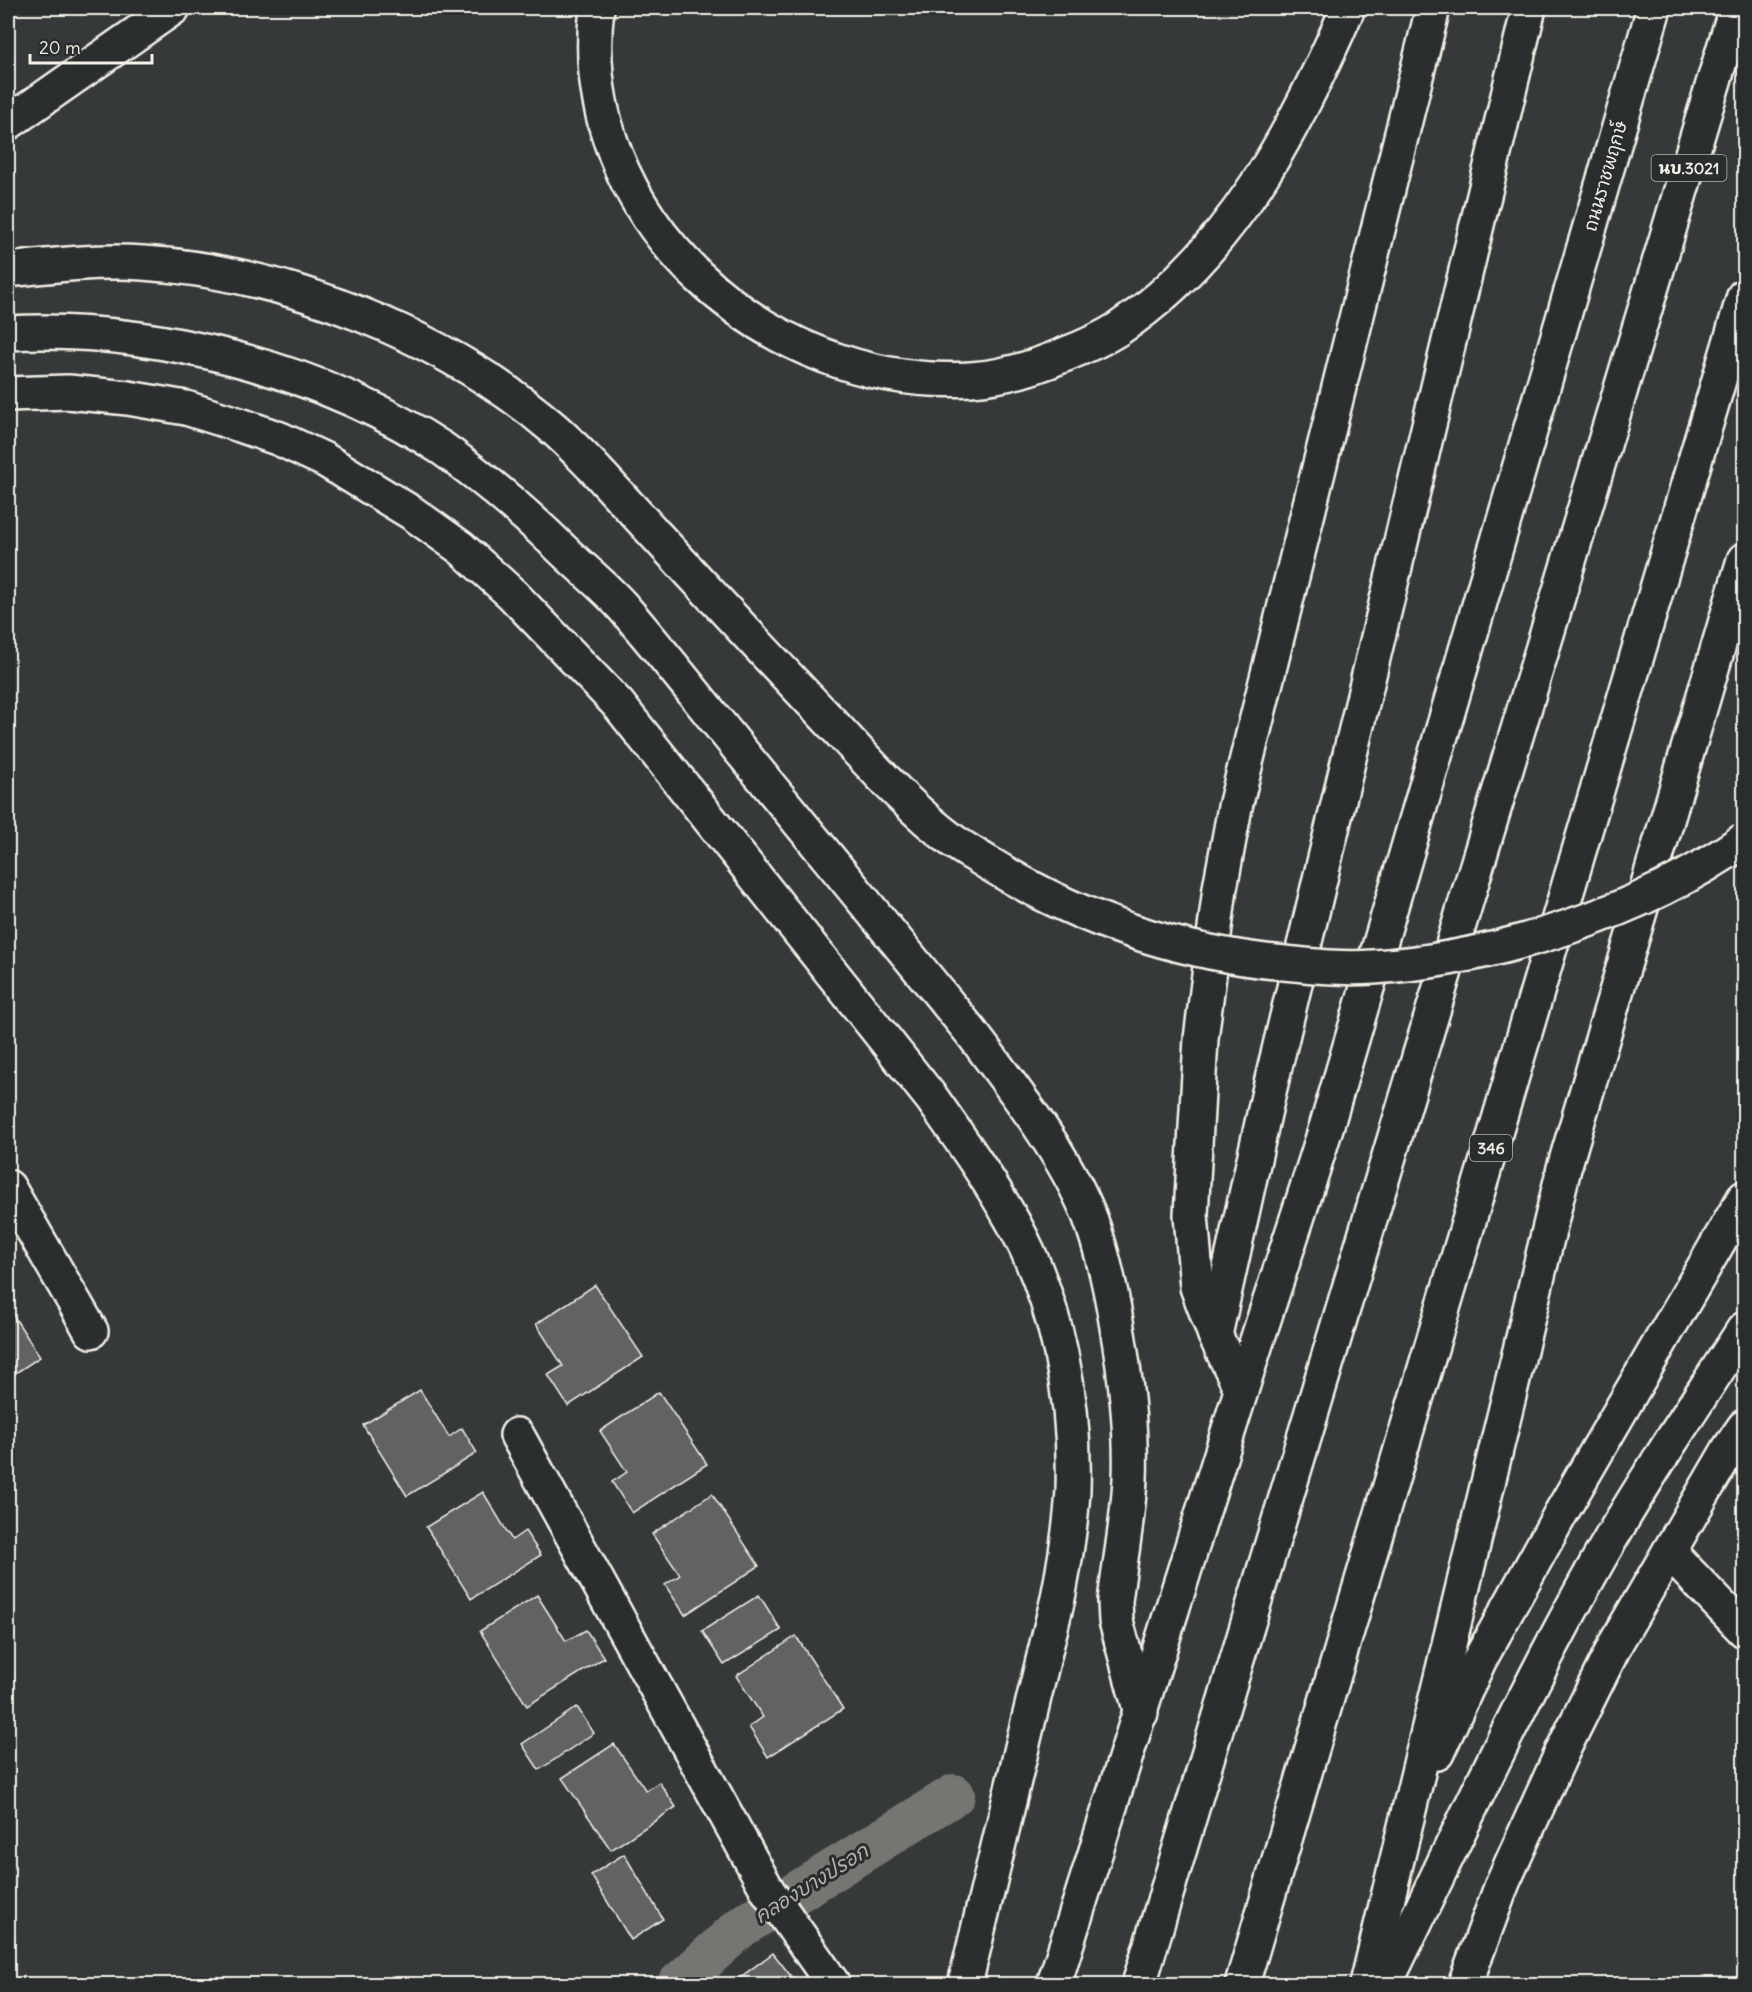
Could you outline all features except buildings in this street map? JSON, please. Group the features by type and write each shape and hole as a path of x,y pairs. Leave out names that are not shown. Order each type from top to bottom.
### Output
{"main road":[{"path":"8,123 173,8"},
{"path":"597,8 594,35 597,81 603,120 618,162 639,204 664,240 704,283 732,306 762,325 827,357 882,374 909,378 973,379 1003,375 1053,360 1086,346 1116,330 1144,310 1180,279 1235,217 1286,135 1330,49 1348,8"},
{"path":"1241,1389 1215,1335 1197,1287 1191,1215 1201,1039 1220,888 1235,807 1433,8"},
{"path":"1215,1335 1268,1096 1528,8"},
{"name":"ถนนราชพฤกษ์","path":"1054,1984 1241,1389 1308,1187 1654,8"},
{"name":"นบ.3021","path":"1139,1984 1223,1695 1642,329 1736,8"},
{"path":"8,270 45,265 143,263 242,278 338,306 414,338 464,365 508,394 553,429 592,466 857,750 900,794 954,841 1020,883 1095,918 1171,944 1241,959 1320,967 1371,968 1447,958 1521,941 1564,928 1637,900 1694,873 1744,840"},
{"name":"346","path":"1242,1984 1742,303"},
{"path":"8,333 90,334 142,340 218,354 278,371 332,390 441,448 493,486 549,536 627,613 971,1032 1018,1095 1060,1159 1088,1215 1104,1262 1114,1308 1124,1364 1130,1419 1130,1481 1115,1601 1116,1621 1141,1713"},
{"path":"8,394 68,392 128,399 186,408 240,425 280,439 325,460 366,483 461,548 512,594 618,704 933,1100 982,1169 1019,1235 1039,1279 1057,1336 1071,1422 1073,1490 1068,1545 1058,1598 965,1984"},
{"path":"1367,1984 1564,1168 1744,560"},
{"path":"8,1187 91,1331"},
{"path":"1406,1820 1479,1661 1561,1513 1744,1198"},
{"path":"1385,1984 1517,1714 1590,1574 1638,1492 1744,1329"},
{"path":"1465,1984 1503,1882 1563,1750 1617,1641 1744,1427"},
{"path":"517,1435 768,1891 825,1974"},
{"path":"1669,1552 1744,1630"}],"waterway":[{"name":"คลองบางปรอก","path":"678,1984 741,1927 954,1795"}]}
